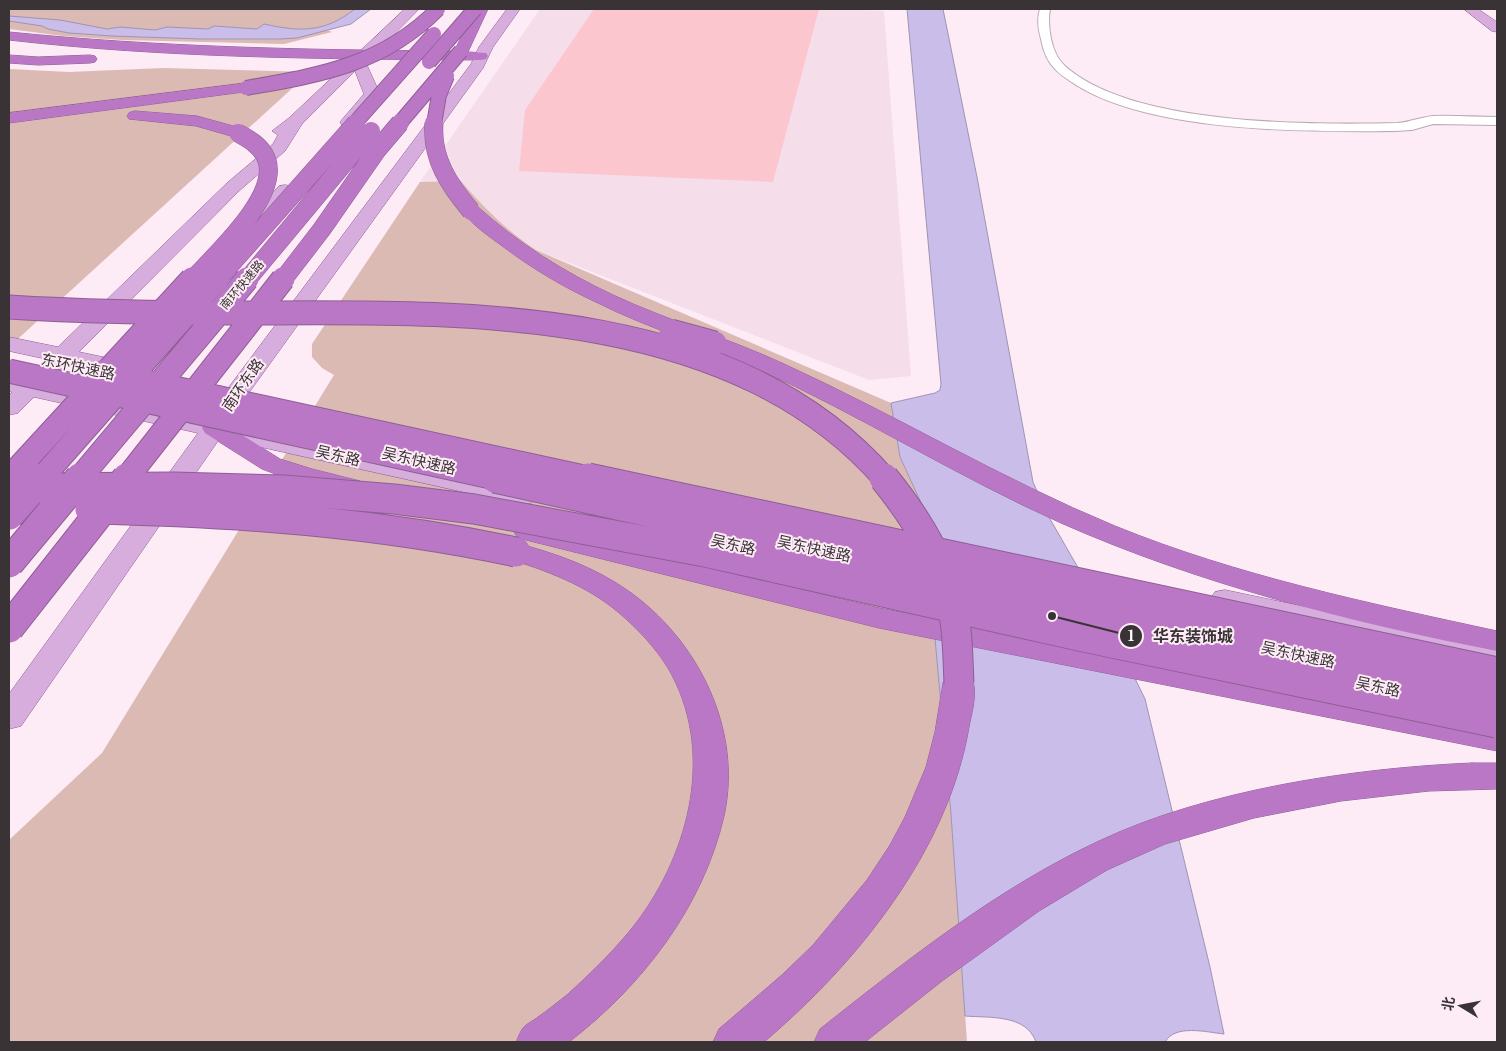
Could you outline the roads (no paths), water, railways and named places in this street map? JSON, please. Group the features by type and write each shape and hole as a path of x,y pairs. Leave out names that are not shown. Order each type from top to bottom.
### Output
{"highway":[{"path":"9,118 222,92 297,78 366,58 404,39 438,9"},
{"name":"南环快速路","path":"9,515 456,9"},
{"name":"南环快速路","path":"9,563 476,9"},
{"path":"481,9 474,57 436,100 432,124 440,164 456,195 476,216 502,239 554,272 607,300 760,361 964,467 1108,533 1243,580 1394,620 1497,641"},
{"path":"9,36 76,44 138,48 362,58"},
{"path":"9,59 38,61 195,58 474,57"},
{"path":"9,628 322,228 377,150 474,57"},
{"path":"9,111 116,99 222,92"},
{"path":"9,127 62,119 112,116 184,119 220,126 254,141 262,150 269,167 267,183 262,196 214,256 9,478"},
{"path":"9,291 101,298 264,301 414,299 505,303 562,309 625,320 715,343"},
{"path":"9,307 108,313 441,314 519,320 606,332 692,356 770,390 818,419 840,435 873,466 897,494 926,540 938,565 955,618 959,683 949,745 926,812 886,882 830,954 795,990 734,1042"},
{"name":"东环快速路","path":"9,352 139,390"},
{"name":"东环快速路","path":"9,371 139,390"},
{"name":"吴东快速路","path":"139,390 739,511 1497,672"},
{"name":"吴东快速路","path":"139,390 1497,699"},
{"path":"214,428 271,464 304,475 749,588 879,618 1497,739"},
{"path":"9,488 152,486 272,490 406,500 495,512 708,553 1091,639 1374,695 1497,723"},
{"path":"9,511 84,508 232,514 354,524 439,536 516,552 563,568 611,593 627,604 656,630 669,644 690,676 704,713 708,732 711,774 703,826 689,866 678,890 647,938 605,986 580,1009 537,1042"},
{"path":"835,1042 889,997 939,960 1041,892 1095,860 1157,832 1214,814 1317,792 1393,780 1497,776"}],"main road":[{"path":"14,397 63,355 233,187 252,173 279,147 295,121 412,9"},
{"name":"南环东路","path":"9,718 474,57 486,47 514,9"},
{"path":"1470,9 1497,28"},
{"path":"93,402 372,94 362,58"},
{"path":"9,344 1158,586 1359,626 1497,657"},
{"path":"14,397 214,428"},
{"name":"吴东路","path":"14,397 93,402 918,587 1497,714"}],"street":[{"path":"1045,9 1046,38 1052,55 1061,69 1087,86 1133,105 1216,120 1300,126 1390,127 1414,125 1431,120 1497,121"}],"place":[{"name":"华东装饰城","path":"1052,616"}]}
